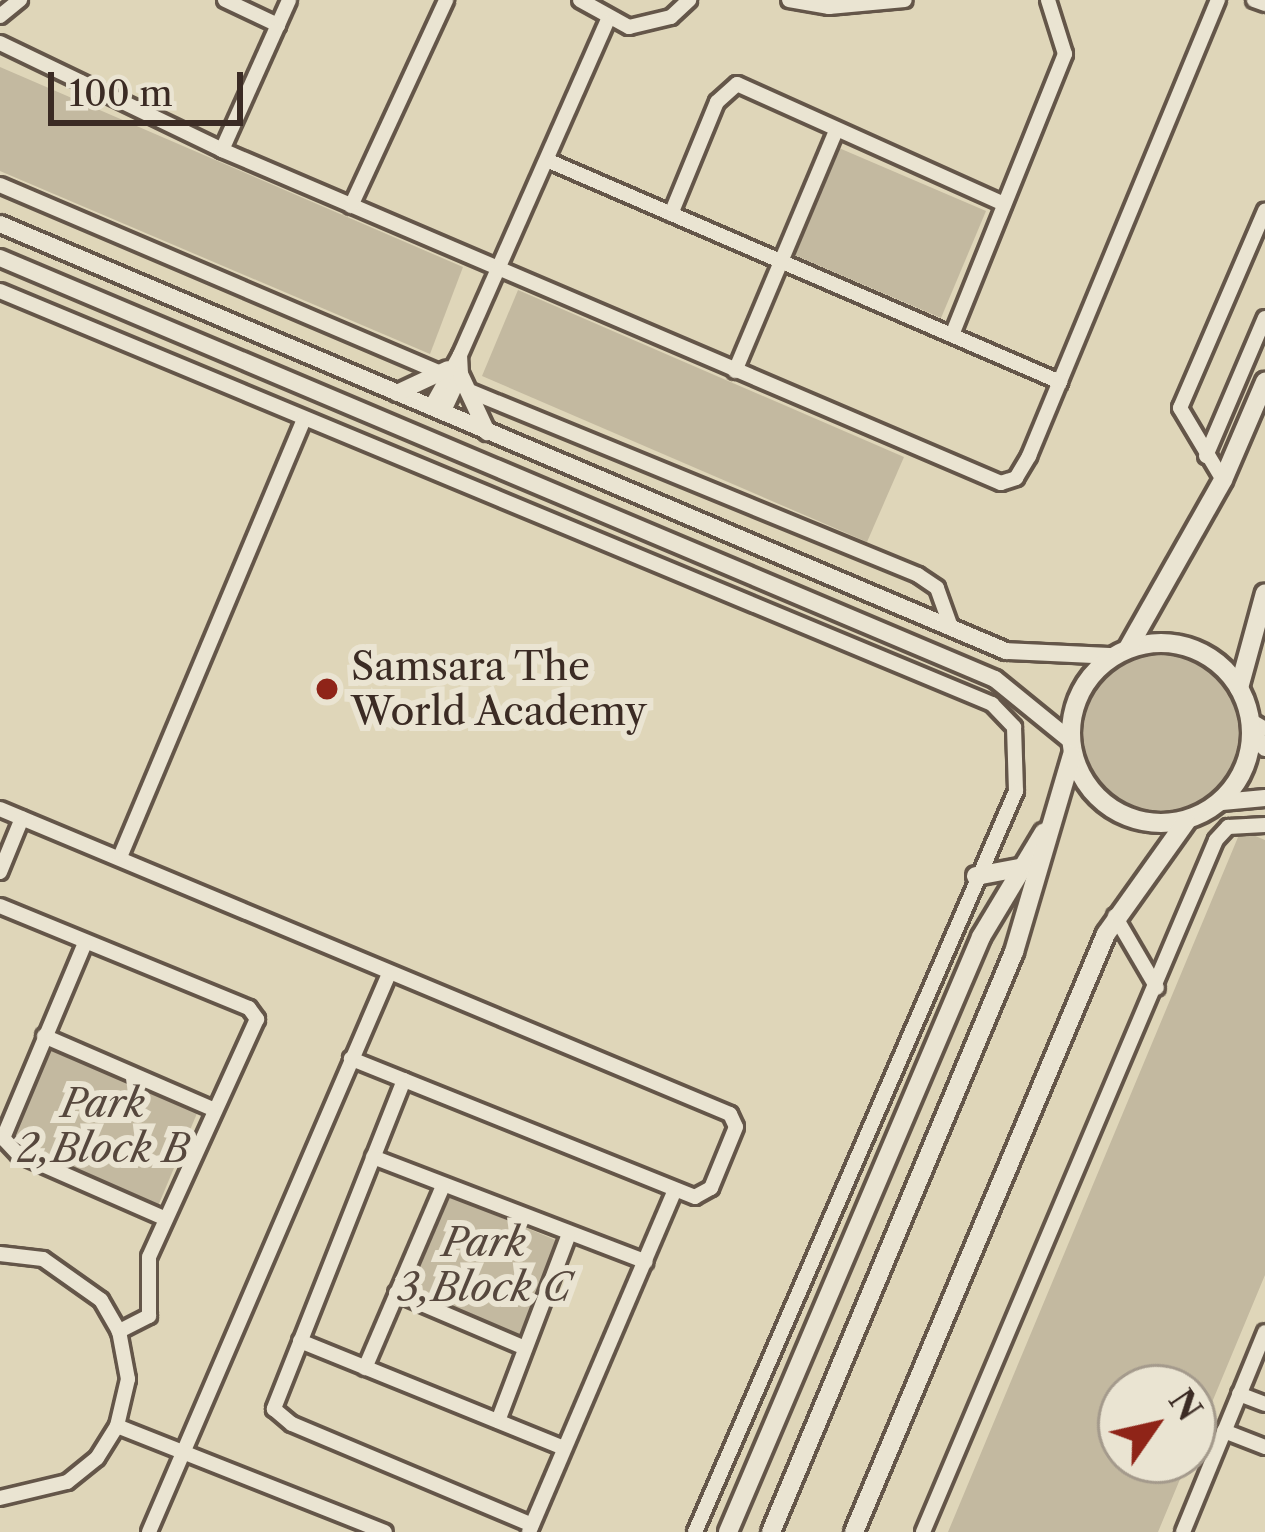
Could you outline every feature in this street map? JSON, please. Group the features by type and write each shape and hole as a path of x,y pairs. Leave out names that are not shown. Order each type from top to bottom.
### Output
{"main road":[{"path":"771,1532 1013,952 1064,800 1080,690 1120,652 1223,480 1265,382"},
{"path":"1240,688 1265,593"},
{"path":"854,1532 1115,916 1186,822 1222,802 1246,766 1258,733 1240,688 1207,655 1174,643 1120,652"},
{"path":"1071,747 1085,784 1114,812 1138,822 1186,822"},
{"path":"728,1532 981,937 1064,800"},
{"path":"976,876 1024,867"}],"street":[{"path":"0,16 20,0"},
{"path":"225,0 278,25"},
{"path":"222,150 289,0"},
{"path":"351,206 446,0"},
{"path":"580,0 607,22 651,26 689,0"},
{"path":"789,0 829,8 905,0"},
{"path":"952,335 1065,54 1048,0"},
{"path":"0,44 222,150 1001,483 1022,470 1219,0"},
{"path":"1254,0 1265,4"},
{"path":"437,410 452,368 502,271 607,22"},
{"path":"671,214 729,87 746,85 836,131 1004,204"},
{"path":"735,371 836,131"},
{"path":"549,161 1060,382"},
{"path":"0,185 452,368 472,392 487,432"},
{"path":"1223,480 1180,408 1265,211"},
{"path":"0,224 1006,651 1120,652"},
{"path":"1,261 995,679 1071,747"},
{"path":"0,291 992,704 1014,728 1018,784 695,1532"},
{"path":"1206,456 1265,318"},
{"path":"397,393 452,368"},
{"path":"472,392 918,575 937,589 951,628"},
{"path":"120,857 304,420"},
{"path":"893,663 922,647"},
{"path":"1222,802 1265,797"},
{"path":"0,809 388,976 730,1114 736,1127 712,1188 695,1197 351,1059"},
{"path":"0,872 22,818"},
{"path":"922,1532 1221,832 1265,825"},
{"path":"0,906 254,1012 149,1257 149,1316 119,1331"},
{"path":"1115,916 1157,988"},
{"path":"86,943 44,1036 5,1144 164,1218"},
{"path":"149,1532 388,976"},
{"path":"44,1036 213,1109"},
{"path":"404,1080 274,1403 277,1414 530,1528 674,1190"},
{"path":"373,1157 568,1237 646,1262"},
{"path":"365,1368 443,1186"},
{"path":"498,1421 568,1237"},
{"path":"0,1254 43,1259 75,1275 119,1331 128,1378 117,1426 97,1458 67,1482 0,1498"},
{"path":"396,1294 525,1348"},
{"path":"1183,1532 1265,1332"},
{"path":"300,1341 563,1448"},
{"path":"1239,1394 1265,1404"},
{"path":"117,1426 186,1447 385,1532"},
{"path":"1224,1431 1265,1447"}],"green space":[{"path":"0,67 463,267 430,354 0,171"},
{"path":"839,148 986,211 941,318 794,255"},
{"path":"518,290 904,457 867,542 482,376"},
{"path":"1161,655 1191,661 1217,678 1234,704 1240,734 1234,764 1217,790 1191,807 1161,813 1131,807 1105,790 1088,764 1082,734 1088,704 1105,678 1131,661"},
{"path":"1241,830 1265,840 1265,1275 1217,1390 1217,1364 1097,1364 1097,1484 1178,1484 1158,1532 948,1532"},
{"name":"Park 2,Block B","path":"47,1046 198,1111 158,1206 7,1141"},
{"name":"Park 3,Block C","path":"449,1196 558,1241 520,1335 410,1290"}],"place":[{"name":"Samsara The World Academy","path":"327,689"}]}
